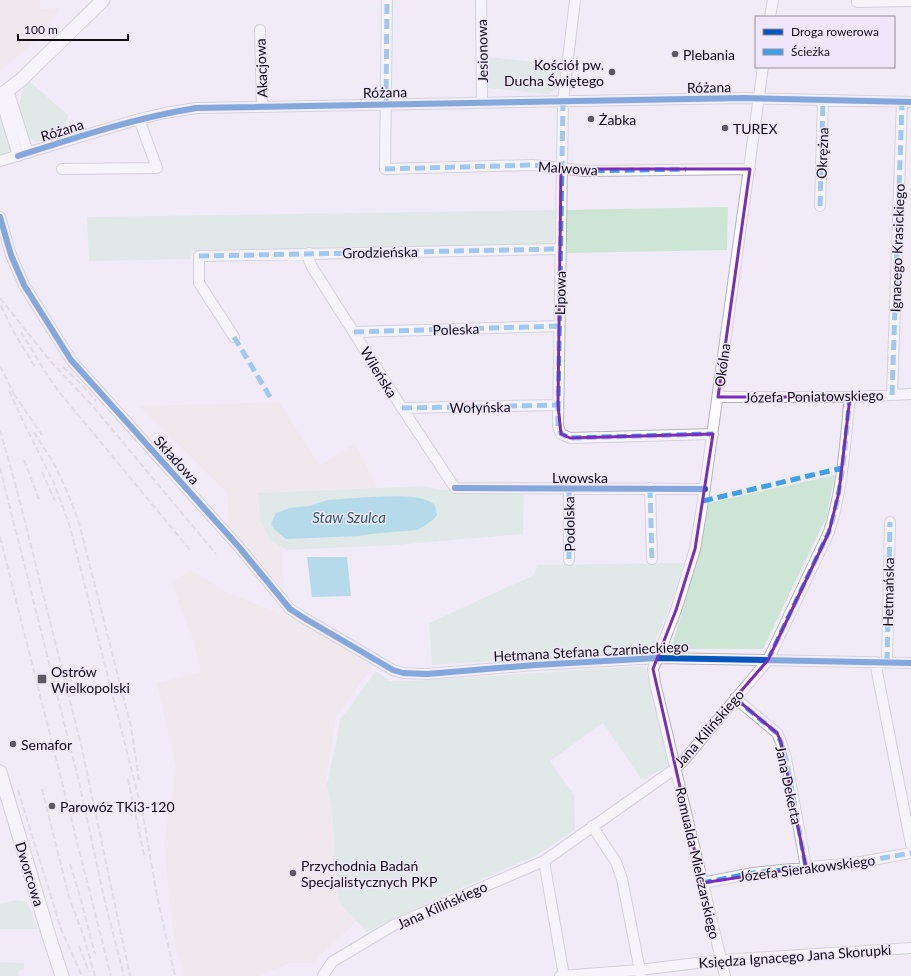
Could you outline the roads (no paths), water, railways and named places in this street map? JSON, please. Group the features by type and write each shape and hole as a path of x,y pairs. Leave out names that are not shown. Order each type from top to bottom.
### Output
{"main road":[{"path":"3,94 22,79 102,0"},
{"name":"Dworcowa","path":"0,772 62,976"}],"street":[{"path":"386,104 387,0"},
{"name":"Jesionowa","path":"481,0 482,103"},
{"name":"Lipowa","path":"574,0 563,101 558,426 562,434 570,438 713,434"},
{"path":"770,16 772,0"},
{"path":"857,2 911,1"},
{"name":"Akacjowa","path":"260,30 262,107"},
{"name":"Okólna","path":"657,658 676,610 695,549 713,434 763,68"},
{"name":"Różana","path":"3,94 23,155 139,119 196,108 759,98 906,102"},
{"name":"Okrężna","path":"820,206 823,100"},
{"name":"Ignacego Krasickiego","path":"892,395 906,102"},
{"name":"Malwowa","path":"386,104 385,170 533,165 585,171 750,168"},
{"path":"62,169 157,168 139,119"},
{"path":"0,161 23,155"},
{"name":"Składowa","path":"0,217 11,255 24,285 71,360 239,547 290,609 393,670"},
{"name":"Grodzieńska","path":"234,337 199,283 199,256 560,249"},
{"name":"Wileńska","path":"309,253 309,260 312,267 455,488"},
{"name":"Poleska","path":"354,332 559,326"},
{"name":"Józefa Poniatowskiego","path":"718,397 850,397 911,394"},
{"name":"Jana Kilińskiego","path":"323,976 332,962 394,925 544,861 676,768 768,660 829,532 835,515 850,397"},
{"name":"Wołyńska","path":"402,408 558,405"},
{"name":"Lwowska","path":"455,488 705,489"},
{"path":"650,488 652,559"},
{"name":"Podolska","path":"569,489 569,560"},
{"name":"Hetmańska","path":"887,662 890,522"},
{"name":"Hetmana Stefana Czarnieckiego","path":"393,670 403,673 427,674 535,665 657,658 911,663"},
{"name":"Romualda Mielczarskiego","path":"657,658 653,669 654,677 725,976"},
{"path":"875,662 911,844"},
{"name":"Jana Dekerta","path":"735,698 777,733 781,742 786,758 806,868"},
{"path":"592,826 616,862 622,880 640,973"},
{"name":"Józefa Sierakowskiego","path":"702,883 754,873 861,862 911,853"},
{"path":"544,861 564,976"},
{"name":"Księdza Ignacego Jana Skorupki","path":"560,976 640,973 722,960 911,948"}],"water":[{"name":"Staw Szulca","path":"404,496 429,501 435,505 437,515 426,525 417,530 359,536 286,539 274,529 271,524 276,513 290,508 309,506 328,500"},
{"path":"307,557 347,557 351,596 312,597"}],"railway":[{"path":"0,298 51,362 90,403 216,554"},
{"path":"1,306 13,331 35,367"},
{"path":"21,332 60,393 190,550"},
{"path":"0,366 15,396"},
{"path":"63,367 96,401"},
{"path":"9,391 54,483 70,527 143,815 157,896 175,976"},
{"path":"14,394 42,435"},
{"path":"0,430 17,490 82,749 130,976"},
{"path":"34,432 58,471 79,523 131,727 139,780"},
{"path":"24,460 40,502"},
{"path":"0,468 79,782 105,902 124,976"},
{"path":"42,472 55,501"},
{"path":"0,537 111,976"},
{"path":"128,779 145,859"},
{"path":"42,789 69,897 84,937 95,976"},
{"path":"18,790 61,929 82,976"},
{"path":"70,864 95,954"},
{"path":"79,946 89,972"}],"place":[{"name":"Plebania","path":"675,54"},
{"name":"Kościół pw. Ducha Świętego","path":"612,72"},
{"name":"Żabka","path":"591,119"},
{"name":"TUREX","path":"725,128"},
{"name":"Ostrów Wielkopolski","path":"42,679"},
{"name":"Semafor","path":"13,744"},
{"name":"Parowóz TKi3-120","path":"52,806"},
{"name":"Przychodnia Badań Specjalistycznych PKP","path":"293,873"}]}
